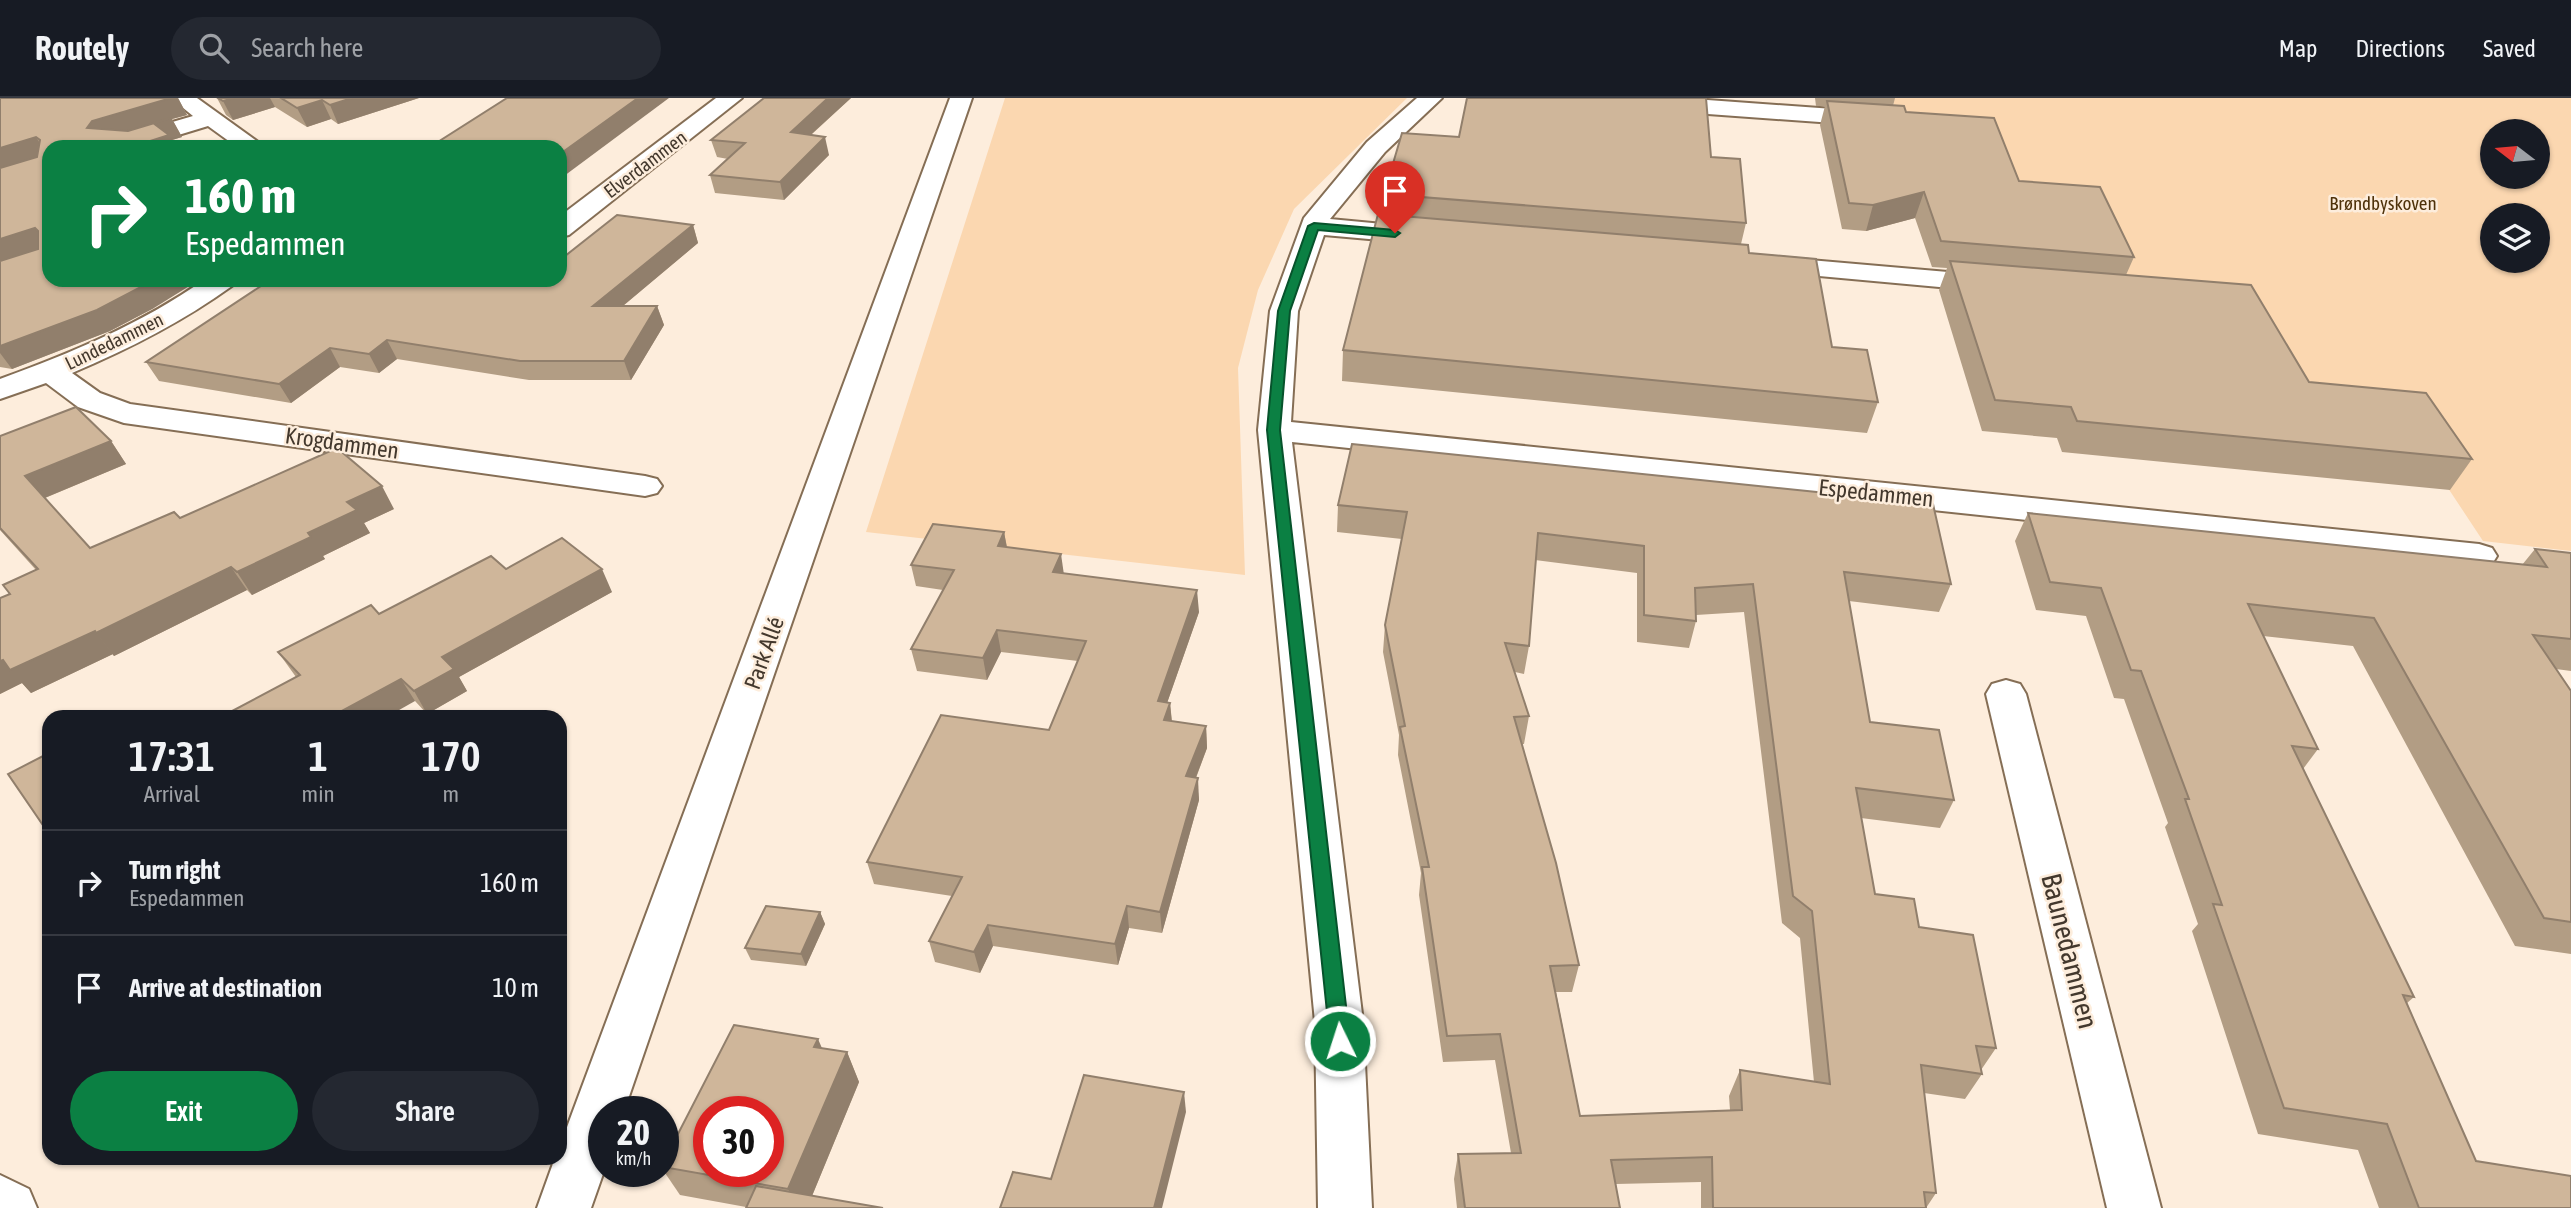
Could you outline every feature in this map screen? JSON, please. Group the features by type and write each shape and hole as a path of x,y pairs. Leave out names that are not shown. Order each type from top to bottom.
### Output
{"street":[{"path":"182,98 213,111 245,140"},
{"name":"Elverdammen","path":"567,224 731,98"},
{"name":"Park Allé","path":"564,1208 961,98"},
{"path":"1345,1208 1339,1022 1274,430 1284,311 1317,218 1377,147 1431,98"},
{"path":"1584,98 1896,121"},
{"path":"132,140 213,111"},
{"path":"1314,226 1451,238"},
{"path":"1741,262 2017,286"},
{"name":"Lundedammen","path":"0,390 110,346 161,320 211,287"},
{"name":"Krogdammen","path":"50,371 89,400 124,412 645,486"},
{"name":"Espedammen","path":"1274,430 2479,556"},
{"name":"Baunedammen","path":"2006,694 2134,1208"},
{"path":"0,1201 10,1208"}],"green space":[{"path":"1005,98 1407,98 1294,209 1258,290 1238,368 1245,575 866,532"},
{"name":"Brøndbyskoven","path":"1892,98 2571,98 2571,551 2483,541 2407,426 2295,414 2122,287 1896,112"}],"building":[{"path":"0,98 171,98 92,121 87,128 128,131 153,123 169,135 153,140 42,140 42,287 140,287 97,310 0,346 0,261 38,249 38,231 35,228 0,239 0,168 37,157 40,140 36,137 0,148"},
{"path":"281,98 352,98 330,105 322,100 297,108"},
{"path":"507,98 638,98 567,149 567,140 441,140"},
{"path":"764,98 828,98 791,132 825,137 780,182 710,175 745,143 711,140"},
{"path":"1467,98 1706,98 1711,157 1740,159 1746,223 1384,194 1402,133 1459,137"},
{"path":"1827,101 1904,106 1906,112 1994,118 2019,181 2100,187 2134,257 1941,241 1924,192 1873,205 1849,203"},
{"path":"1378,214 1748,245 1749,253 1816,259 1832,347 1867,350 1878,402 1343,350"},
{"path":"617,215 693,225 593,306 657,306 624,361 520,361 387,340 369,354 330,348 279,384 146,362 259,287 567,287 567,254"},
{"path":"1950,261 2251,285 2309,382 2426,393 2472,459 2077,421 2071,407 1995,400"},
{"path":"76,407 111,441 25,476 90,548 174,512 180,518 337,448 382,486 347,502 357,510 308,533 311,537 237,572 231,567 96,633 95,631 10,670 3,660 0,661 0,598 10,594 3,585 38,569 0,528 0,436"},
{"path":"1352,444 1933,504 1951,584 1844,572 1870,722 1939,730 1954,800 1856,788 1875,894 1914,899 1919,927 1973,935 1996,1048 1976,1046 1982,1074 1921,1065 1936,1193 1924,1192 1926,1208 1713,1208 1712,1157 1611,1160 1620,1208 1465,1208 1458,1154 1521,1153 1500,1034 1447,1036 1422,867 1429,867 1400,727 1405,726 1385,625 1407,512 1338,505","holes":["1538,533 1644,546 1644,615 1696,621 1695,588 1753,584 1793,896 1812,911 1830,1084 1740,1070 1742,1110 1580,1116 1550,966 1579,965 1556,863 1514,717 1529,716 1505,643 1529,646"]},
{"path":"2028,513 2547,567 2535,549 2571,553 2571,639 2533,635 2571,691 2571,922 2544,918 2374,618 2248,604 2318,749 2292,746 2414,997 2403,995 2476,1161 2571,1176 2571,1208 2419,1208 2387,1124 2284,1108 2213,904 2222,905 2185,799 2189,799 2141,671 2131,670 2101,588 2050,582"},
{"path":"933,524 1004,532 998,546 1061,554 1053,572 1197,590 1158,701 1170,703 1164,720 1206,726 1186,776 1198,778 1160,912 1127,906 1115,944 988,925 974,952 929,941 962,877 867,862 941,715 1049,730 1086,641 997,630 983,658 911,649 954,570 911,565"},
{"path":"562,538 602,569 442,657 454,669 414,691 401,679 344,710 234,710 300,675 278,652 371,605 379,614 491,556 506,569"},
{"path":"42,757 42,824 8,774"},
{"path":"766,906 820,912 801,954 745,948"},
{"path":"734,1025 818,1039 814,1047 847,1052 788,1189 777,1187 784,1187 784,1096 697,1096"},
{"path":"1084,1075 1184,1092 1154,1208 1000,1208 1013,1172 1051,1179"},
{"path":"693,1105 693,1172 679,1170 679,1132"},
{"path":"756,1187 762,1187 883,1208 746,1208"}],"route":[{"path":"1340,1041 1274,430 1284,311 1314,226 1395,233"}]}
